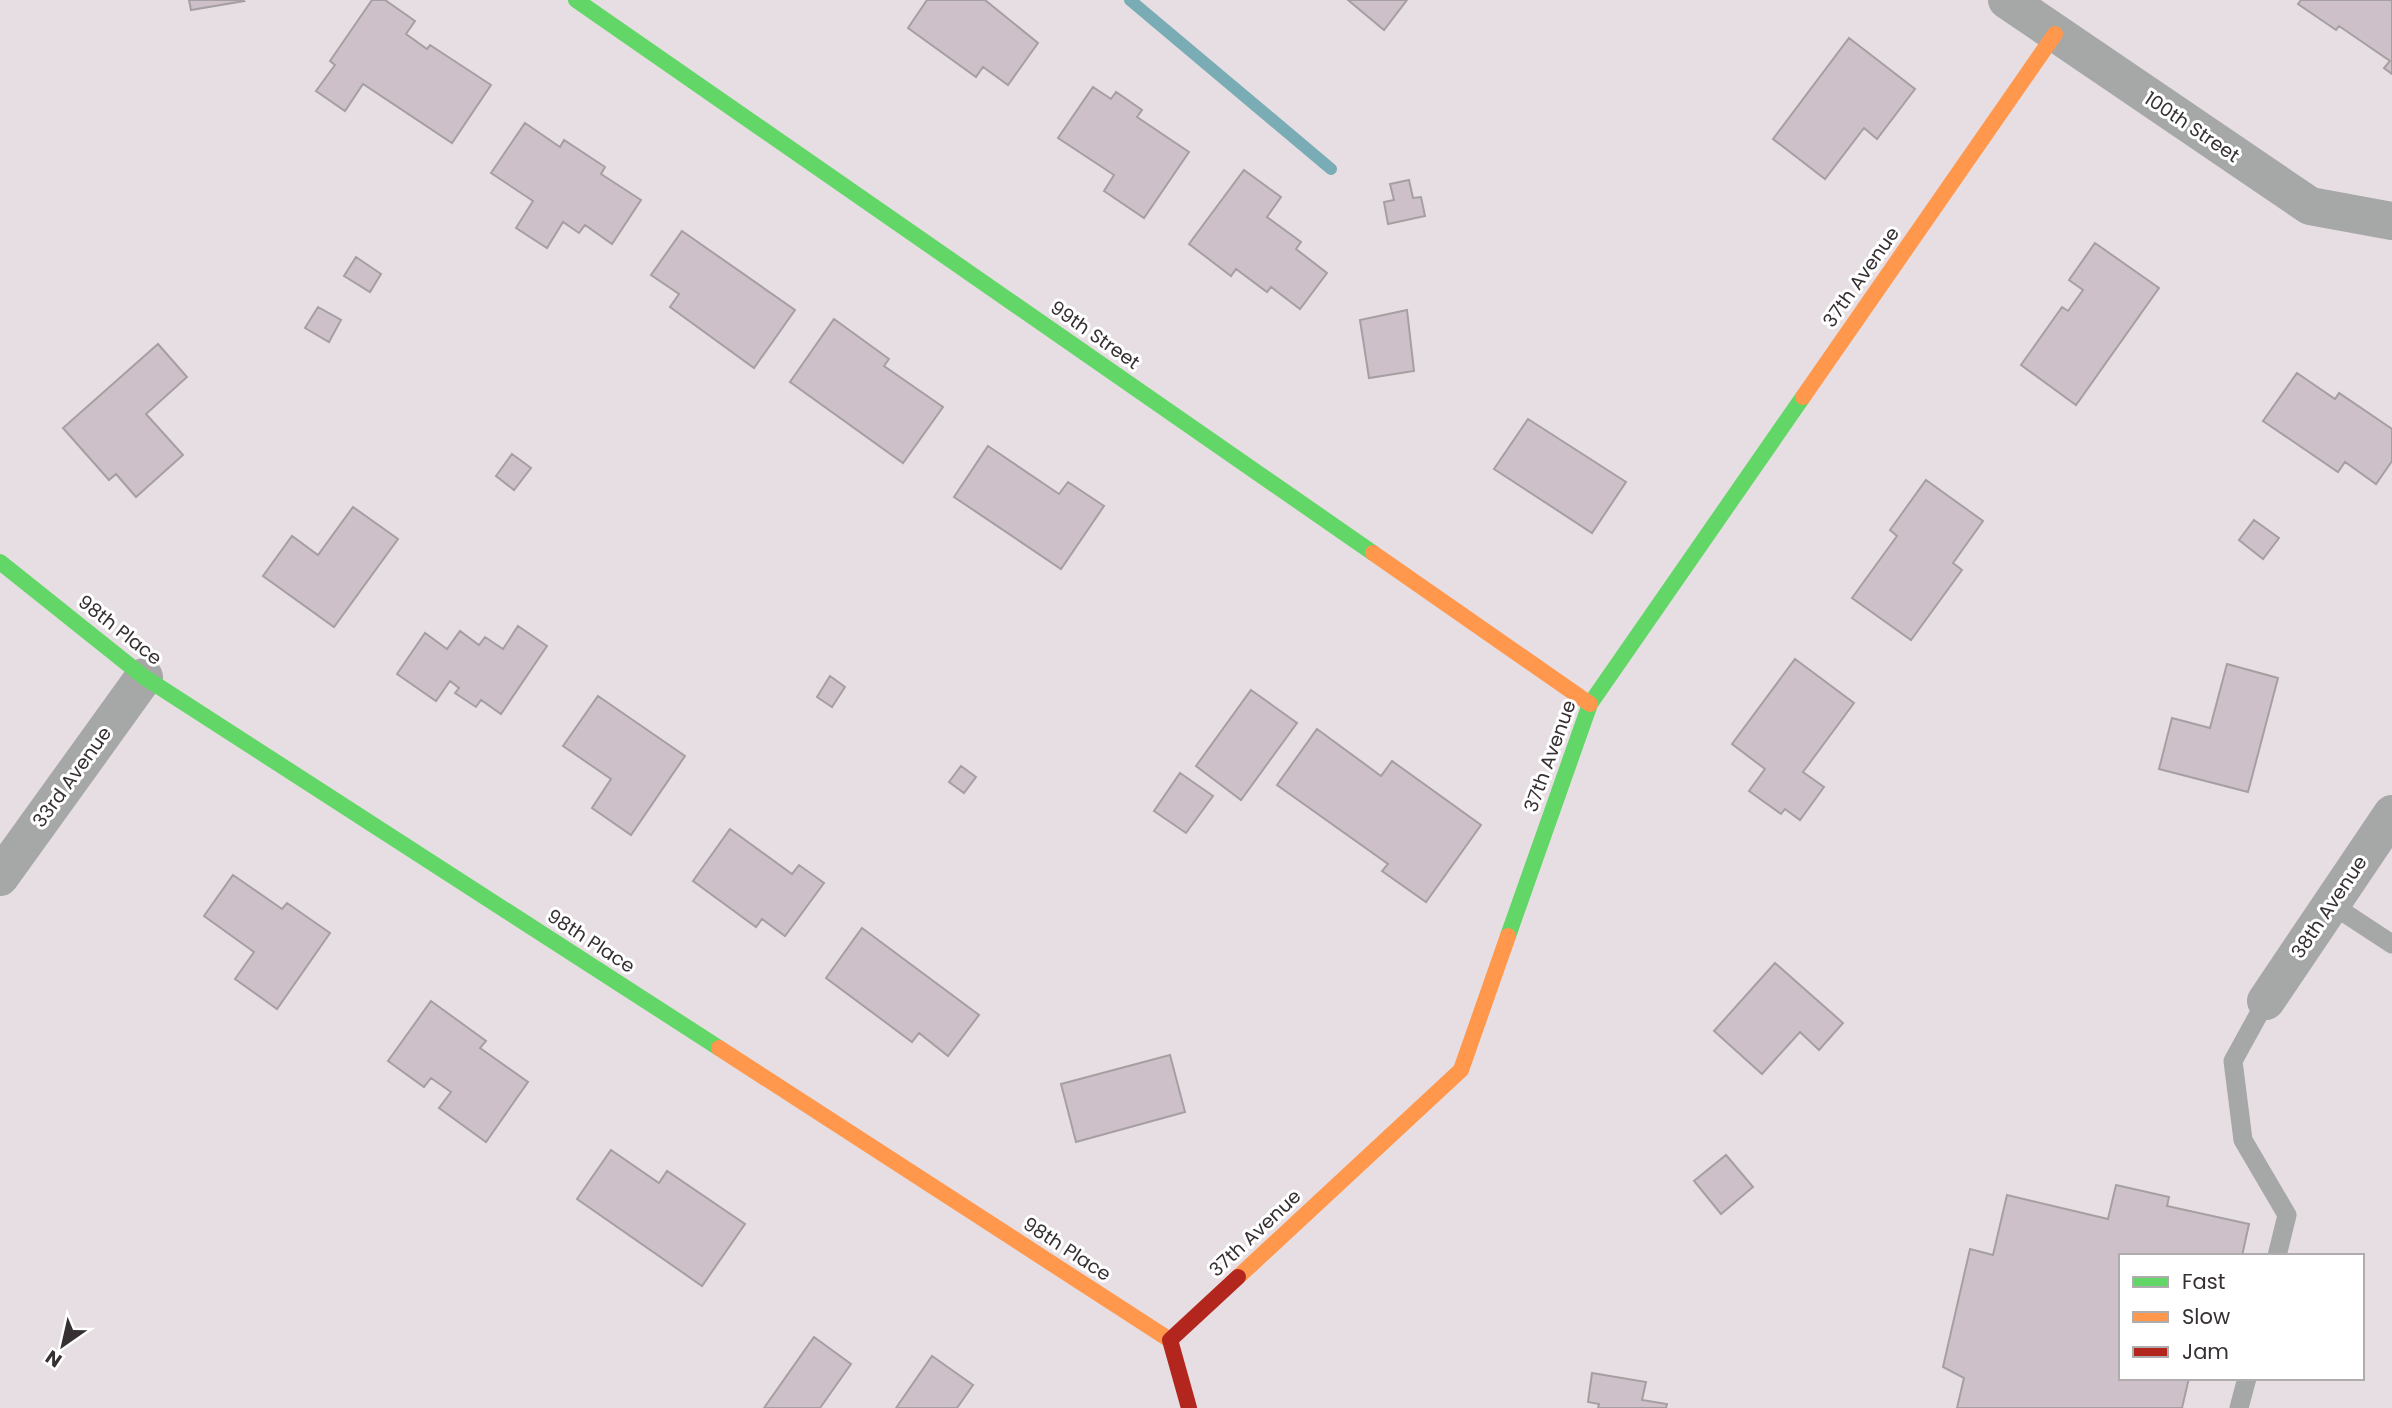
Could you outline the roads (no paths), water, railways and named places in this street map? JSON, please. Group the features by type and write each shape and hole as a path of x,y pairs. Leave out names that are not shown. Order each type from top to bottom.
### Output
{"street":[{"name":"99th Street","path":"576,0 1590,704"},
{"name":"100th Street","path":"2007,0 2309,206 2392,221"},
{"name":"37th Avenue","path":"1170,1340 1461,1070 1590,704 2055,34"},
{"name":"98th Place","path":"0,562 144,677 1170,1340"},
{"name":"33rd Avenue","path":"0,877 144,677"},
{"name":"38th Avenue","path":"2266,1001 2392,814"},
{"path":"1170,1340 1189,1408"}],"lane":[{"path":"2332,904 2392,944"},
{"path":"2266,1001 2232,1061 2243,1140 2287,1215 2277,1254"},
{"path":"2239,1408 2246,1380"}],"waterway":[{"path":"1130,0 1331,169"}]}
